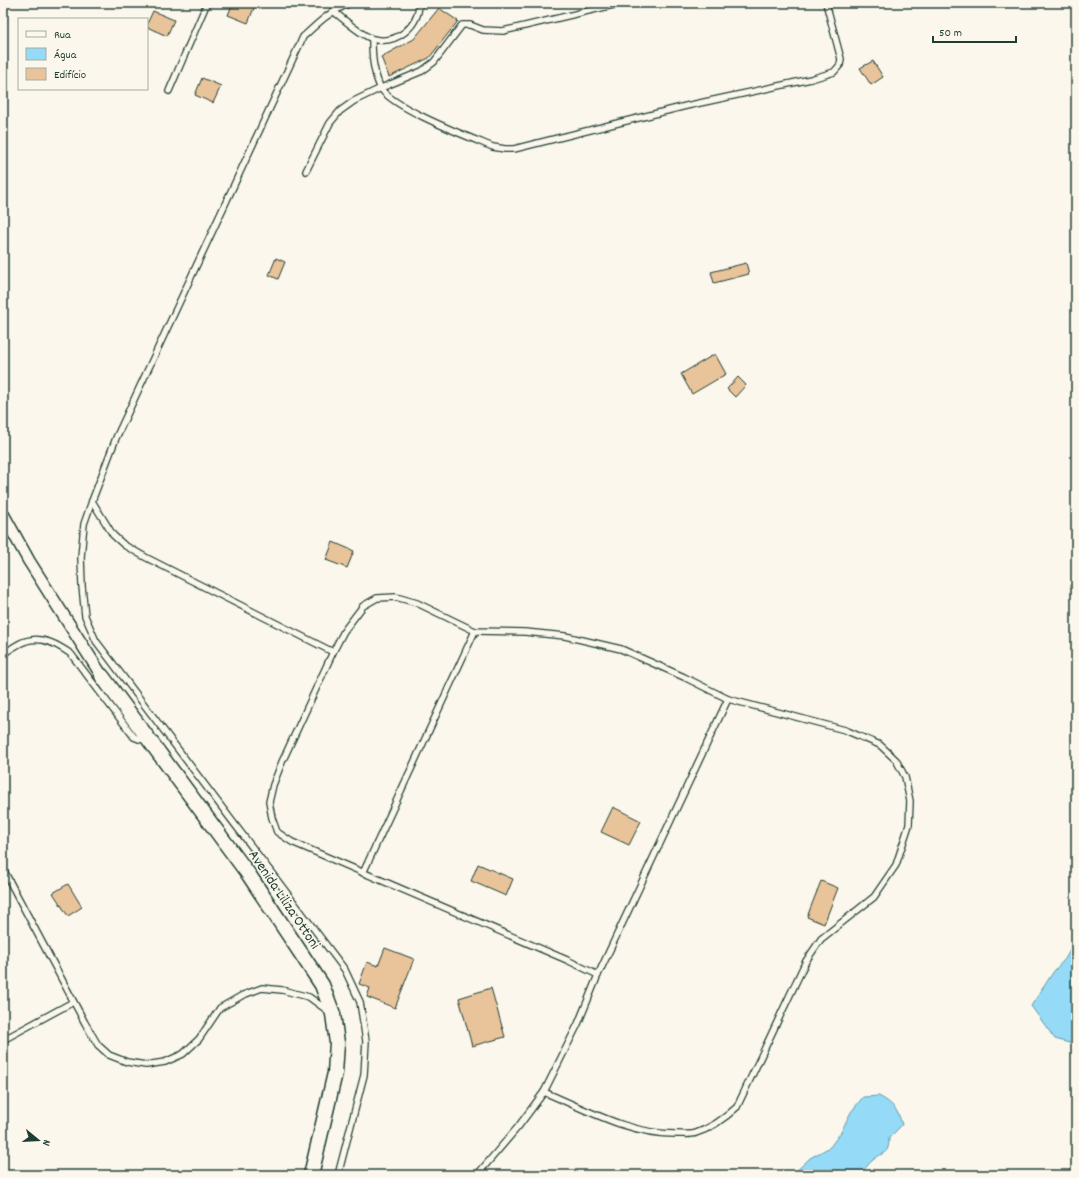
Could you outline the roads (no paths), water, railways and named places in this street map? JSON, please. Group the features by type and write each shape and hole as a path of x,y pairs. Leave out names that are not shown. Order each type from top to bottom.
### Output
{"street":[{"path":"3,514 29,561 102,676"},
{"name":"Avenida Liliza Ottoni","path":"102,676 253,881 322,985 333,1014 338,1043 335,1073 311,1175"}],"lane":[{"path":"169,91 207,3"},
{"path":"338,1175 364,1074 366,1042 360,1002 345,970 96,641 85,616 81,557 84,524 116,438 302,38 322,18 350,3"},
{"path":"333,11 357,30 372,39 384,40 396,38 407,31 415,22 419,10 419,3"},
{"path":"306,171 330,123 340,111 354,101 422,71 434,62 462,25 464,24 483,30 503,31 622,3"},
{"path":"372,39 372,60 381,88 389,98 407,109 493,147 514,149 686,106 811,79 834,72 840,65 841,59 826,3"},
{"path":"92,501 113,535 124,545 217,594 333,652"},
{"path":"544,1092 610,1120 641,1130 670,1134 695,1133 720,1122 737,1107 806,961 821,939 874,897 896,864 909,825 910,801 906,777 896,760 880,745 845,730 728,699 684,677 621,649 565,636 525,632 475,631 417,603 396,597 377,598 363,606 344,631 333,652 282,762 273,785 269,802 272,818 277,832 292,842 567,960 598,975"},
{"path":"363,873 475,631"},
{"path":"3,654 26,641 42,640 58,645 71,654 134,737 139,740 150,740"},
{"path":"476,1175 518,1127 544,1092 578,1024 598,975 728,699"},
{"path":"3,869 73,1002 98,1045 109,1055 127,1062 146,1064 165,1062 183,1054 199,1039 220,1008 243,995 262,988 282,990 309,997 333,1014"},
{"path":"3,1040 73,1002"}],"water":[{"path":"1076,940 1076,1039 1069,1043 1055,1039 1031,1006 1054,971 1065,959"},
{"path":"879,1096 894,1108 899,1115 902,1125 889,1138 887,1150 871,1162 860,1175 792,1175 810,1158 830,1147 841,1132 851,1112 863,1097"}]}
